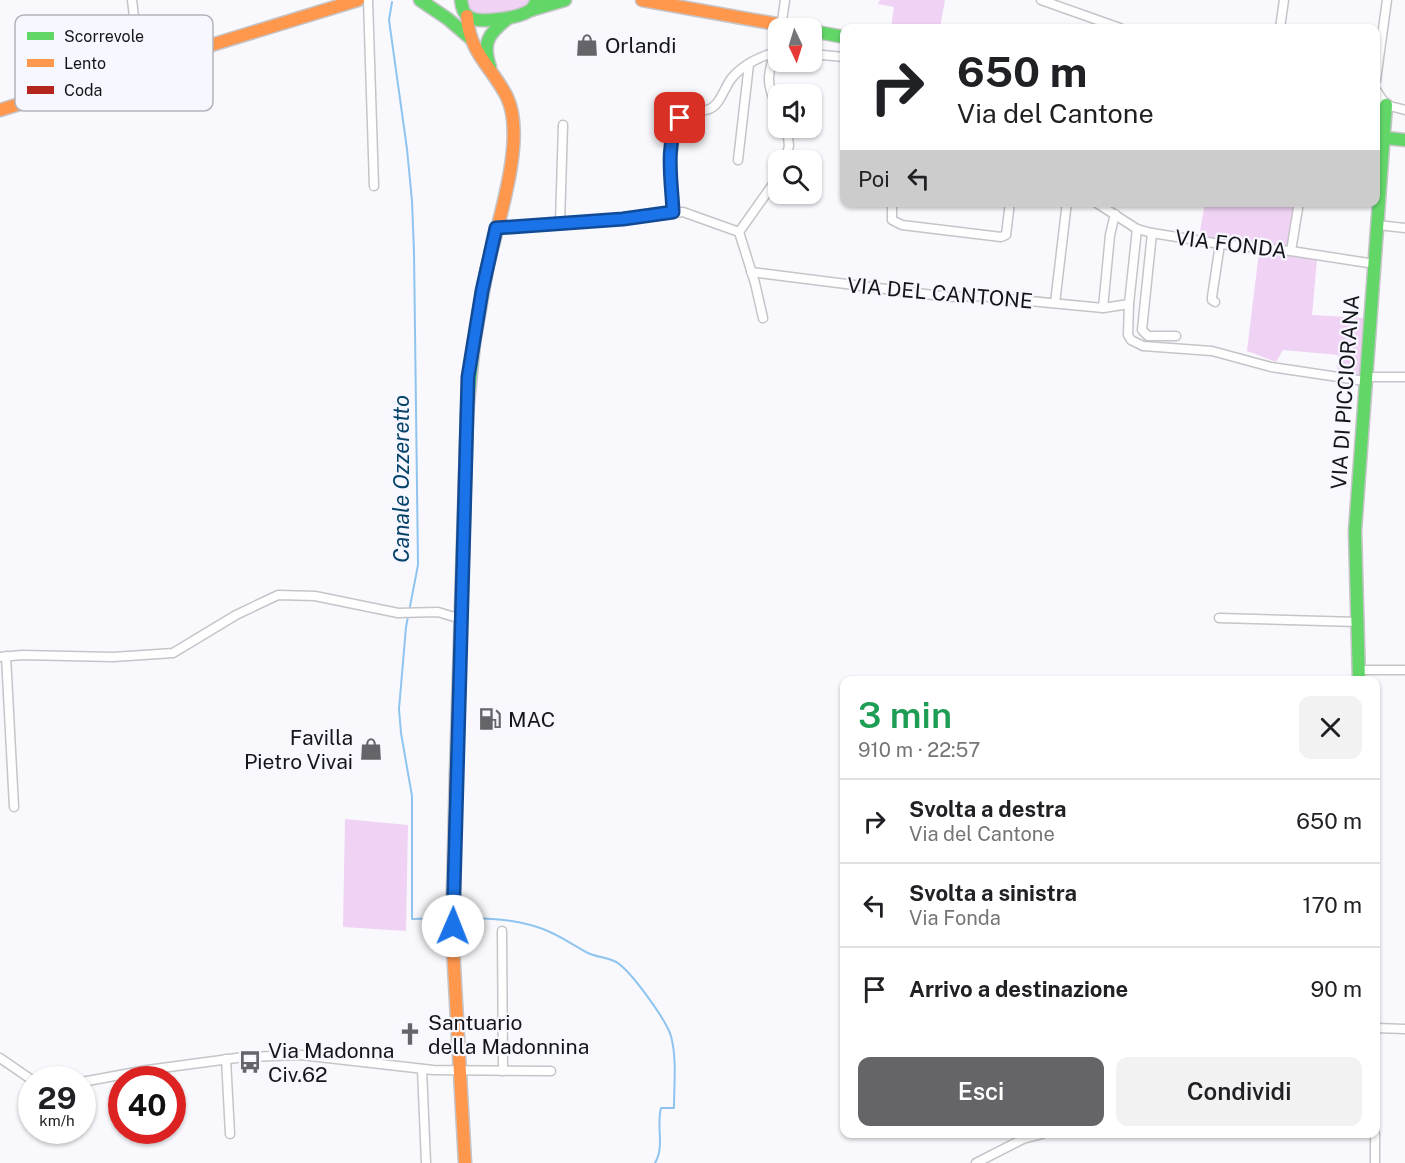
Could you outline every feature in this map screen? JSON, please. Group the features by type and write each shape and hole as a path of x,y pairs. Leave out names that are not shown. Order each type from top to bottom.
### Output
{"street":[{"path":"132,0 134,15"},
{"path":"369,0 374,186"},
{"path":"461,0 470,38 480,59 496,79"},
{"path":"465,1163 453,926 468,377 482,291 510,159 514,129 512,107 496,79 485,52 489,36 510,16 535,3 565,0"},
{"path":"642,0 768,27"},
{"path":"782,18 786,0"},
{"path":"1041,0 1109,24"},
{"path":"1281,24 1284,0"},
{"path":"1380,53 1388,0"},
{"path":"213,44 352,1"},
{"path":"420,1 478,21 510,16"},
{"path":"420,1 448,19 470,38"},
{"path":"822,33 840,36"},
{"path":"822,55 840,57"},
{"path":"673,212 671,152 672,135 676,125 685,114 711,109 717,104 733,77 749,64 768,56"},
{"path":"738,160 749,64"},
{"path":"1380,96 1386,105 1405,110"},
{"path":"0,110 15,105"},
{"name":"VIA DI PICCIORANA","path":"1380,132 1386,105"},
{"path":"560,223 563,125"},
{"path":"1380,137 1405,140"},
{"path":"739,232 768,191"},
{"path":"892,207 892,220 902,225 1002,237 1006,235 1009,207"},
{"path":"1055,303 1066,207"},
{"name":"VIA FONDA","path":"1103,207 1137,229 1152,233 1375,264"},
{"path":"1291,251 1298,207"},
{"name":"VIA DI PICCIORANA","path":"1360,676 1355,531 1378,207"},
{"path":"496,228 623,219 673,212 690,214 739,232"},
{"path":"1103,308 1110,235 1115,214"},
{"path":"1378,225 1405,228"},
{"path":"1137,229 1129,304 1128,335 1131,340 1143,346 1212,351 1271,367 1365,379 1405,377"},
{"path":"739,232 762,318"},
{"path":"1152,233 1142,330 1148,336 1176,336"},
{"path":"1215,303 1212,297 1220,244"},
{"name":"VIA DEL CANTONE","path":"751,272 949,297 978,296 1103,308 1129,304"},
{"path":"14,807 3,657 22,655 113,657 173,653 236,615 278,594 315,596 389,611 438,612 461,619"},
{"path":"1219,618 1358,622"},
{"path":"1360,676 1405,670"},
{"path":"502,931 503,1071"},
{"path":"1380,1028 1405,1029"},
{"path":"96,1079 226,1059 301,1055 422,1069 551,1071"},
{"path":"0,1058 18,1070"},
{"path":"226,1059 230,1134"},
{"path":"422,1069 426,1163"},
{"path":"976,1163 1027,1138"},
{"path":"1375,1138 1375,1163"}],"shaded area":[{"path":"467,0 529,0 519,9 479,14 470,11"},
{"path":"880,0 945,0 941,24 892,24 894,7 878,4"},
{"path":"1204,207 1294,207 1287,248 1199,237"},
{"path":"1259,252 1317,260 1312,315 1366,318 1360,375 1337,373 1338,355 1283,350 1276,362 1247,351"},
{"path":"345,819 408,825 406,931 343,927"}],"waterway":[{"name":"Canale Ozzeretto","path":"392,2 389,20 412,201 418,565 406,627 399,709 412,796 412,919 448,918"},
{"name":"Canale Ozzeretto","path":"458,918 512,921 543,929 588,953 614,961 637,983 668,1028 674,1054 674,1108 661,1108 660,1143 655,1163"}],"traffic: fast":[{"path":"420,0 448,19 470,38"},
{"path":"461,0 464,12 469,17 481,20 524,14 532,9 537,0"},
{"path":"531,10 565,0"},
{"path":"490,67 487,51 488,40 495,29 507,19"},
{"path":"822,33 840,36"},
{"path":"1380,187 1386,105"},
{"path":"1380,137 1405,140"},
{"path":"1359,676 1355,531 1379,207"},
{"path":"456,773 467,413 474,343 487,269"}],"traffic: slow":[{"path":"213,45 358,0"},
{"path":"642,0 768,22"},
{"path":"467,16 472,40 507,97 514,135 508,182 487,269"},
{"path":"0,110 15,105"},
{"path":"452,930 465,1163"}],"traffic: jam":[{"path":"452,930 456,773"}],"place":[{"name":"Orlandi","path":"587,45"},
{"name":"MAC","path":"490,719"},
{"name":"Favilla Pietro Vivai","path":"371,749"},
{"name":"Santuario della Madonnina","path":"410,1034"},
{"name":"Via Madonna Civ.62","path":"250,1062"}],"route":[{"path":"453,926 468,377 482,291 496,228 623,219 673,212 672,135 680,118"}]}
